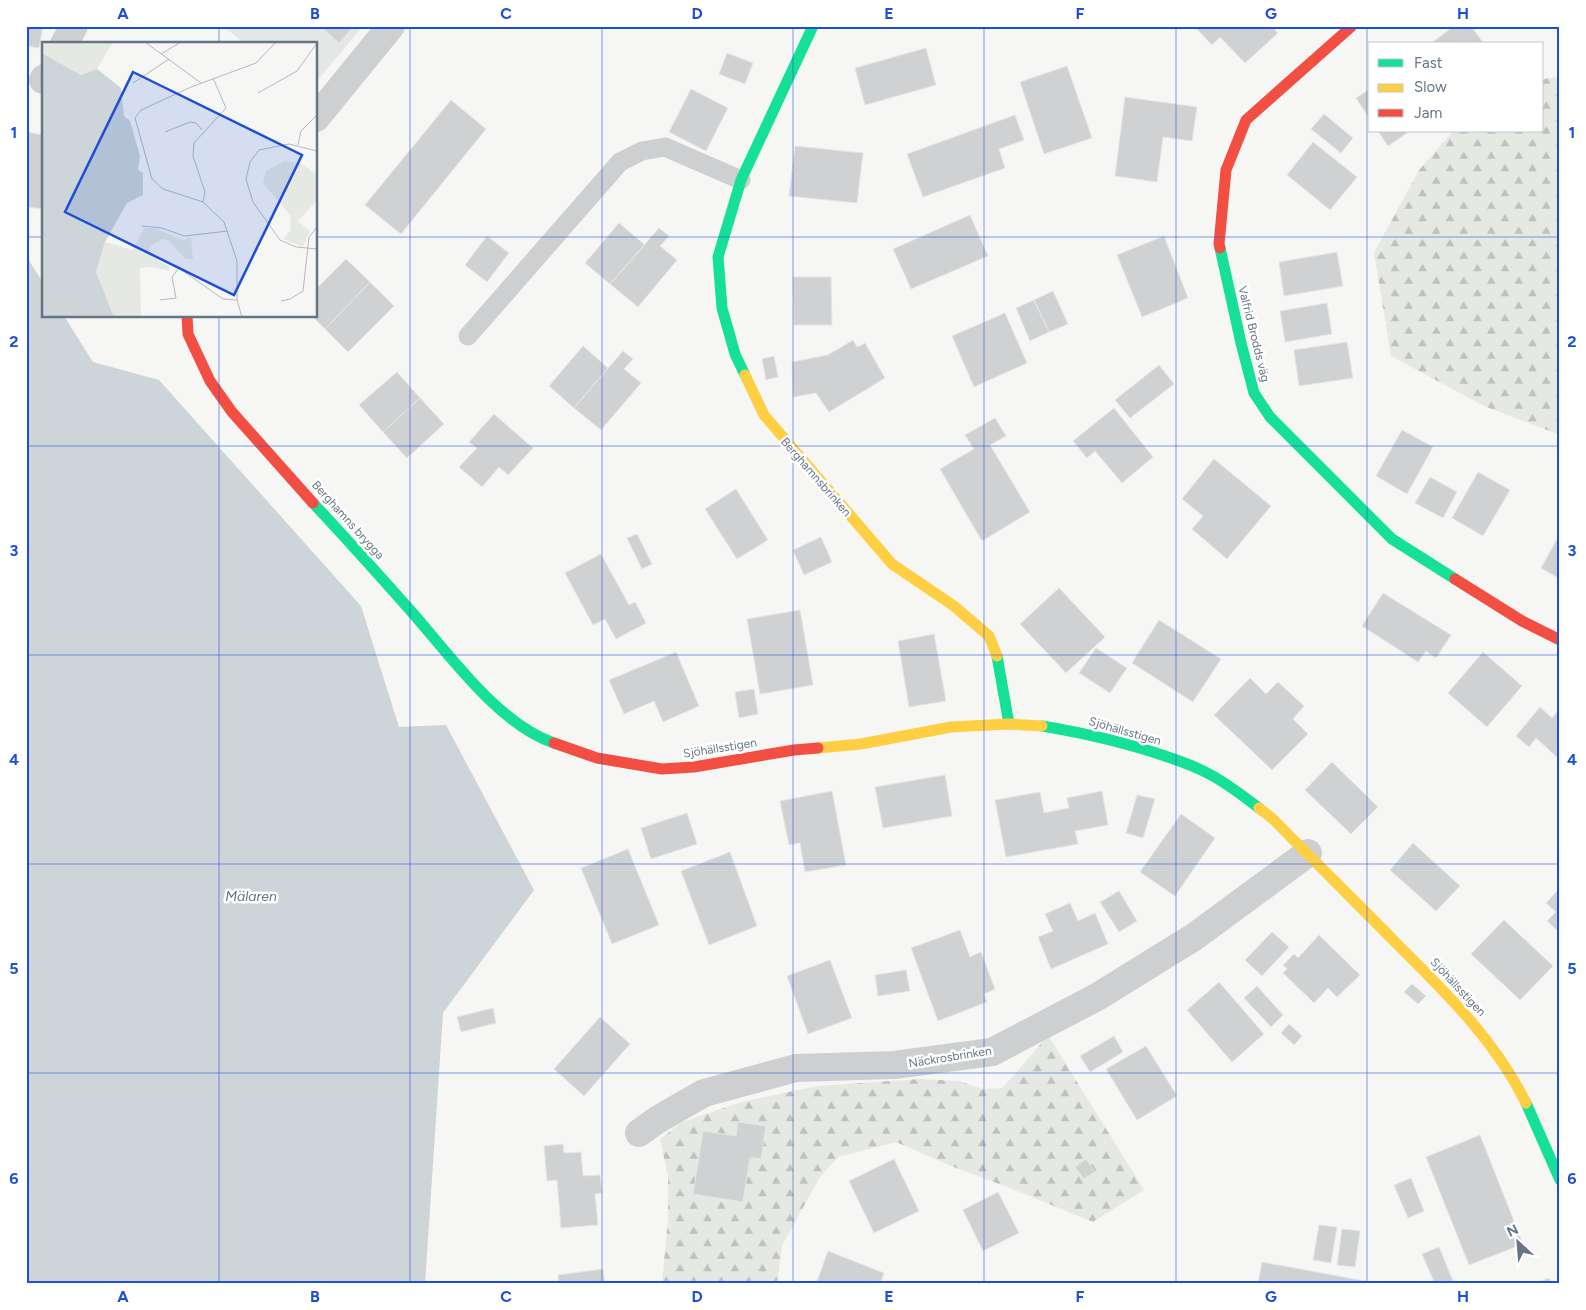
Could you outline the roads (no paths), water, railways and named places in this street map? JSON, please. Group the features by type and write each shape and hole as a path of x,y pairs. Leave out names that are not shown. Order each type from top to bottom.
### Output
{"street":[{"path":"65,42 74,26"},
{"path":"318,116 391,26"},
{"name":"Berghamnsbrinken","path":"813,26 741,180 718,257 722,308 735,354 764,415 892,564 954,606 989,636 999,661 1010,724"},
{"name":"Valfrid Brodds väg","path":"1352,26 1246,120 1226,170 1219,244 1254,393 1270,417 1392,539 1522,621 1560,640"},
{"name":"Berghamns brygga","path":"187,318 188,334 210,380 232,412 484,695 503,712"},
{"name":"Sjöhällsstigen","path":"503,712 528,732 566,748 596,758 662,768 694,767 794,750 862,744 951,728 1010,724 1042,726 1131,744 1180,761 1210,774 1241,794 1273,819 1445,991 1478,1028 1509,1072 1528,1107 1560,1180"},
{"name":"Näckrosbrinken","path":"640,1133 657,1120 704,1093 796,1068 894,1065 992,1052 1097,997 1194,937 1308,853"}],"lane":[{"path":"468,336 620,162 642,151 665,147 741,180"}],"water":[{"name":"Mälaren","path":"26,256 42,281 42,318 65,318 93,362 159,380 361,606 399,727 446,725 534,890 443,1013 425,1284 26,1284"}]}
